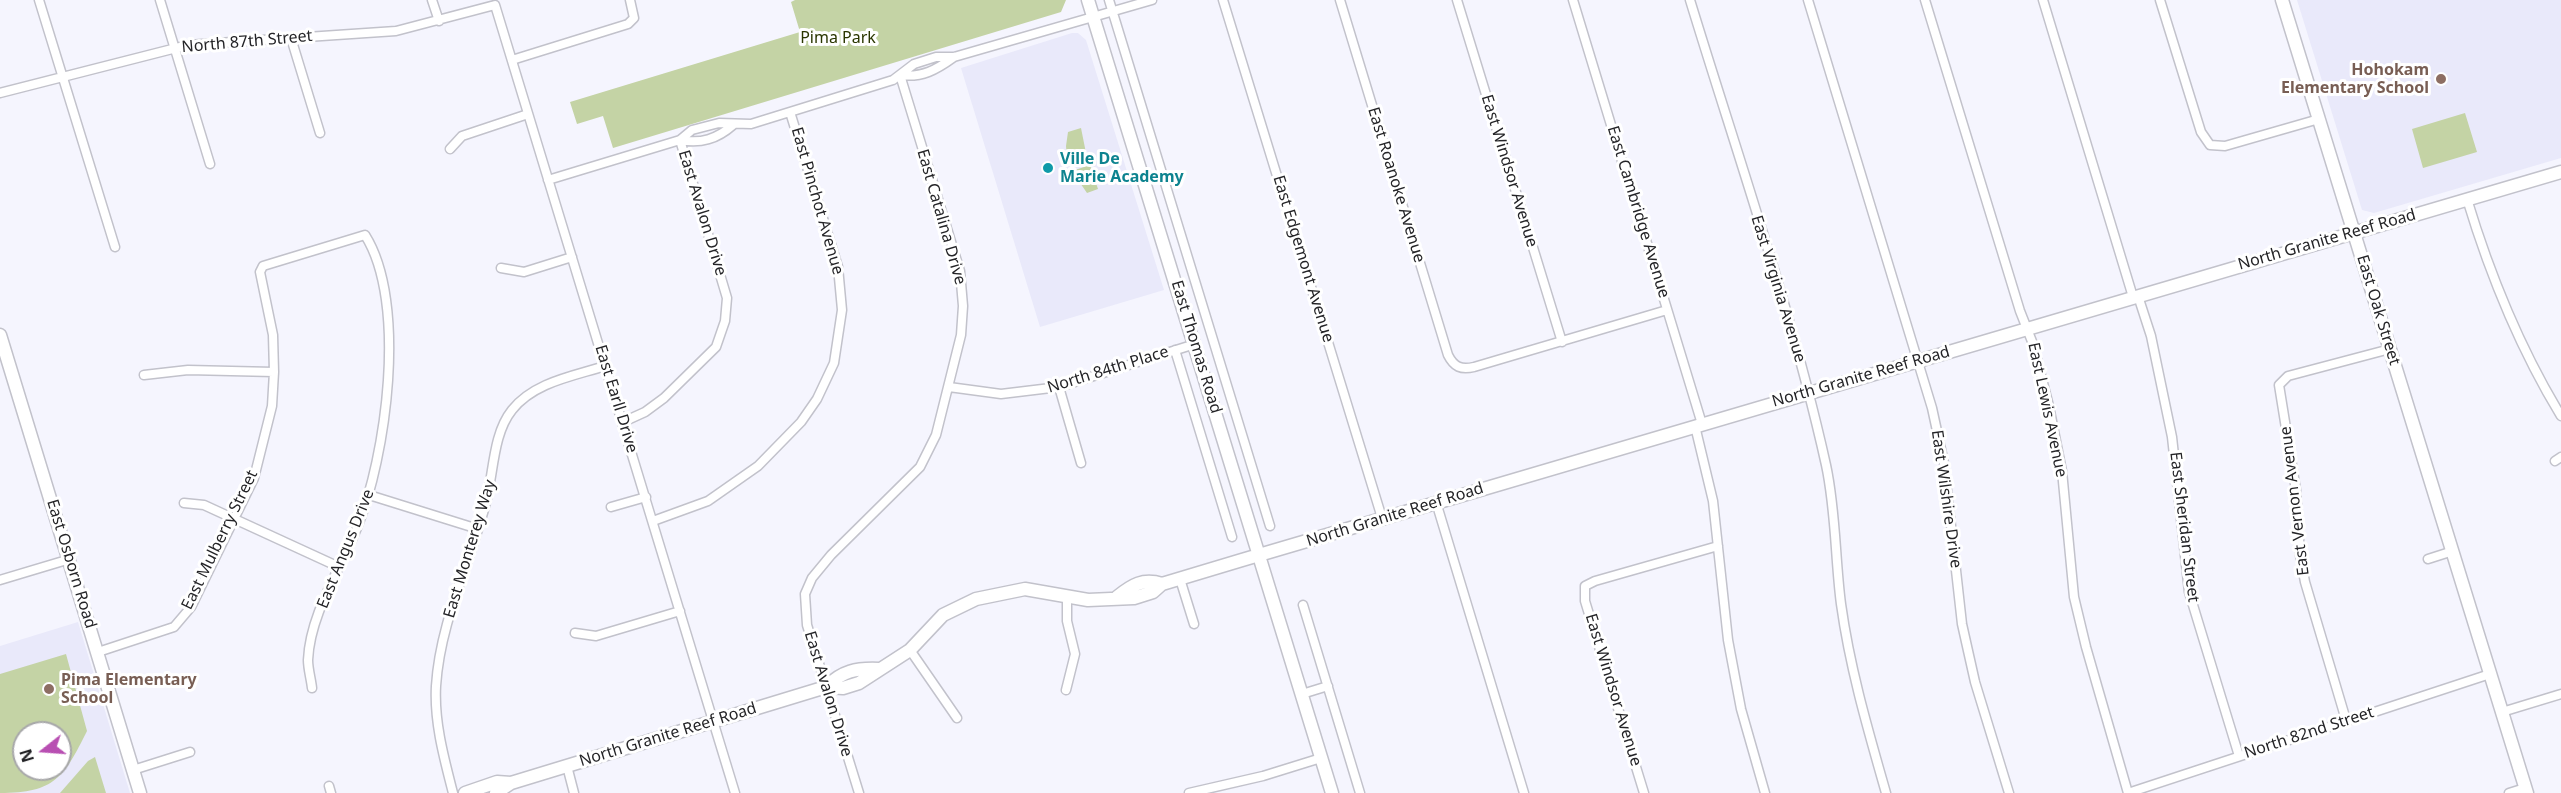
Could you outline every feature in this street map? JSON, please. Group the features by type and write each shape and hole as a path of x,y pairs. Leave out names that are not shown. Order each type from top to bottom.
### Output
{"street":[{"path":"39,0 115,247"},
{"path":"160,0 210,164"},
{"path":"432,0 439,21"},
{"path":"512,60 628,24 634,18 630,0"},
{"name":"East Thomas Road","path":"1088,0 1332,793"},
{"name":"East Thomas Road","path":"1109,0 1270,526"},
{"path":"548,180 680,140 692,130 719,123 751,124 893,81 914,64 936,57 954,57 1152,0"},
{"name":"East Edgemont Avenue","path":"1223,0 1382,518"},
{"name":"East Roanoke Avenue","path":"1340,0 1448,355 1458,367 1474,367 1562,342"},
{"name":"East Windsor Avenue","path":"1457,0 1562,342"},
{"name":"East Cambridge Avenue","path":"1573,0 1667,310 1699,425 1713,501 1728,640 1741,709 1765,793"},
{"name":"East Virginia Avenue","path":"1690,0 1809,393 1834,513 1840,600 1848,650 1858,700 1886,793"},
{"name":"East Wilshire Drive","path":"1808,0 1918,360 1944,463 1962,624 1975,682 2009,793"},
{"name":"East Lewis Avenue","path":"1925,0 2049,406 2062,471 2074,597 2128,793"},
{"name":"East Sheridan Street","path":"2043,0 2136,296 2151,336 2172,437 2190,592 2239,756"},
{"path":"2160,0 2200,132 2210,145 2225,146 2319,119"},
{"name":"East Oak Street","path":"2282,0 2526,790"},
{"name":"North 87th Street","path":"0,93 175,48 215,42 396,31 495,5"},
{"name":"East Earll Drive","path":"495,5 735,793"},
{"path":"291,38 320,133"},
{"name":"East Catalina Drive","path":"805,594 819,568 920,467 936,435 961,334 963,306 960,271 900,75"},
{"name":"East Pinchot Avenue","path":"653,521 708,501 758,466 801,422 817,399 834,363 842,310 838,267 790,112"},
{"path":"450,149 462,136 528,114"},
{"path":"680,140 696,143 722,135 733,125"},
{"name":"East Avalon Drive","path":"623,422 645,412 664,398 709,354 716,347 725,321 727,298 680,140"},
{"name":"North Granite Reef Road","path":"496,793 511,783 826,687 843,688 859,683 910,650 943,615 976,599 1024,589 1041,590 1067,598 1088,600 1134,598 1153,592 1162,584 1382,518 2561,172"},
{"path":"2467,199 2503,304 2530,361 2561,416"},
{"name":"East Angus Drive","path":"263,266 365,235 375,253 383,286 388,344 386,409 381,446 369,495 313,633 308,661 312,688"},
{"path":"501,268 524,272 572,257"},
{"name":"East Mulberry Street","path":"98,652 174,627 191,607 254,478 272,406 274,372 273,335 260,272 263,266"},
{"path":"1562,342 1667,310"},
{"name":"East Osborn Road","path":"0,335 2,350 70,559 140,793"},
{"name":"North 84th Place","path":"949,387 1001,394 1059,387 1195,344"},
{"name":"East Vernon Avenue","path":"2346,720 2303,573 2296,490 2279,385 2288,376 2390,349"},
{"name":"East Thomas Road","path":"1175,350 1232,537"},
{"name":"East Monterey Way","path":"453,793 442,753 436,687 447,626 478,529 502,428 512,411 525,397 539,388 605,366"},
{"path":"144,375 189,370 274,372"},
{"path":"1059,387 1081,463"},
{"path":"369,495 478,529"},
{"path":"611,507 646,497"},
{"path":"1436,502 1524,793"},
{"path":"184,503 204,505 339,567"},
{"name":"East Windsor Avenue","path":"1644,793 1585,601 1585,586 1595,581 1718,546"},
{"path":"2428,559 2452,551"},
{"path":"0,580 70,559"},
{"path":"1180,579 1194,624"},
{"name":"East Avalon Drive","path":"805,594 807,625 859,793"},
{"path":"1066,690 1075,654 1067,621 1067,598"},
{"path":"1303,605 1360,793"},
{"path":"575,633 596,636 680,611"},
{"path":"910,650 957,718"},
{"name":"North 82nd Street","path":"2128,793 2490,674"},
{"path":"1302,694 1328,686"},
{"path":"2502,712 2561,694"},
{"path":"133,770 190,752"},
{"path":"1189,793 1263,776 1321,758"},
{"path":"567,766 574,793"},
{"name":"North Granite Reef Road","path":"465,793 497,782 511,783"},
{"path":"2509,793 2526,790"}],"shaded area":[{"name":"Hohokam Elementary School","path":"2297,0 2561,0 2561,158 2374,213 2362,210"},
{"path":"1078,33 1086,40 1164,290 1040,327 961,68"},
{"name":"Pima Elementary School","path":"78,622 130,793 0,793 0,646"}],"green space":[{"name":"Pima Park","path":"795,0 1066,0 1061,12 613,148 603,116 577,124 570,102 800,32 791,2"},
{"path":"2465,113 2477,152 2423,168 2412,129"},
{"path":"1081,128 1086,153 1067,159 1068,132"},
{"path":"1090,165 1098,189 1087,193 1072,171"},
{"path":"66,654 87,731 72,758 72,721 12,721 12,781 53,781 34,790 0,793 0,674"},
{"path":"95,757 106,793 60,793 72,781 88,761"}],"place":[{"name":"Hohokam Elementary School","path":"2441,79"},
{"name":"Ville De Marie Academy","path":"1048,168"},
{"name":"Pima Elementary School","path":"49,689"}]}
